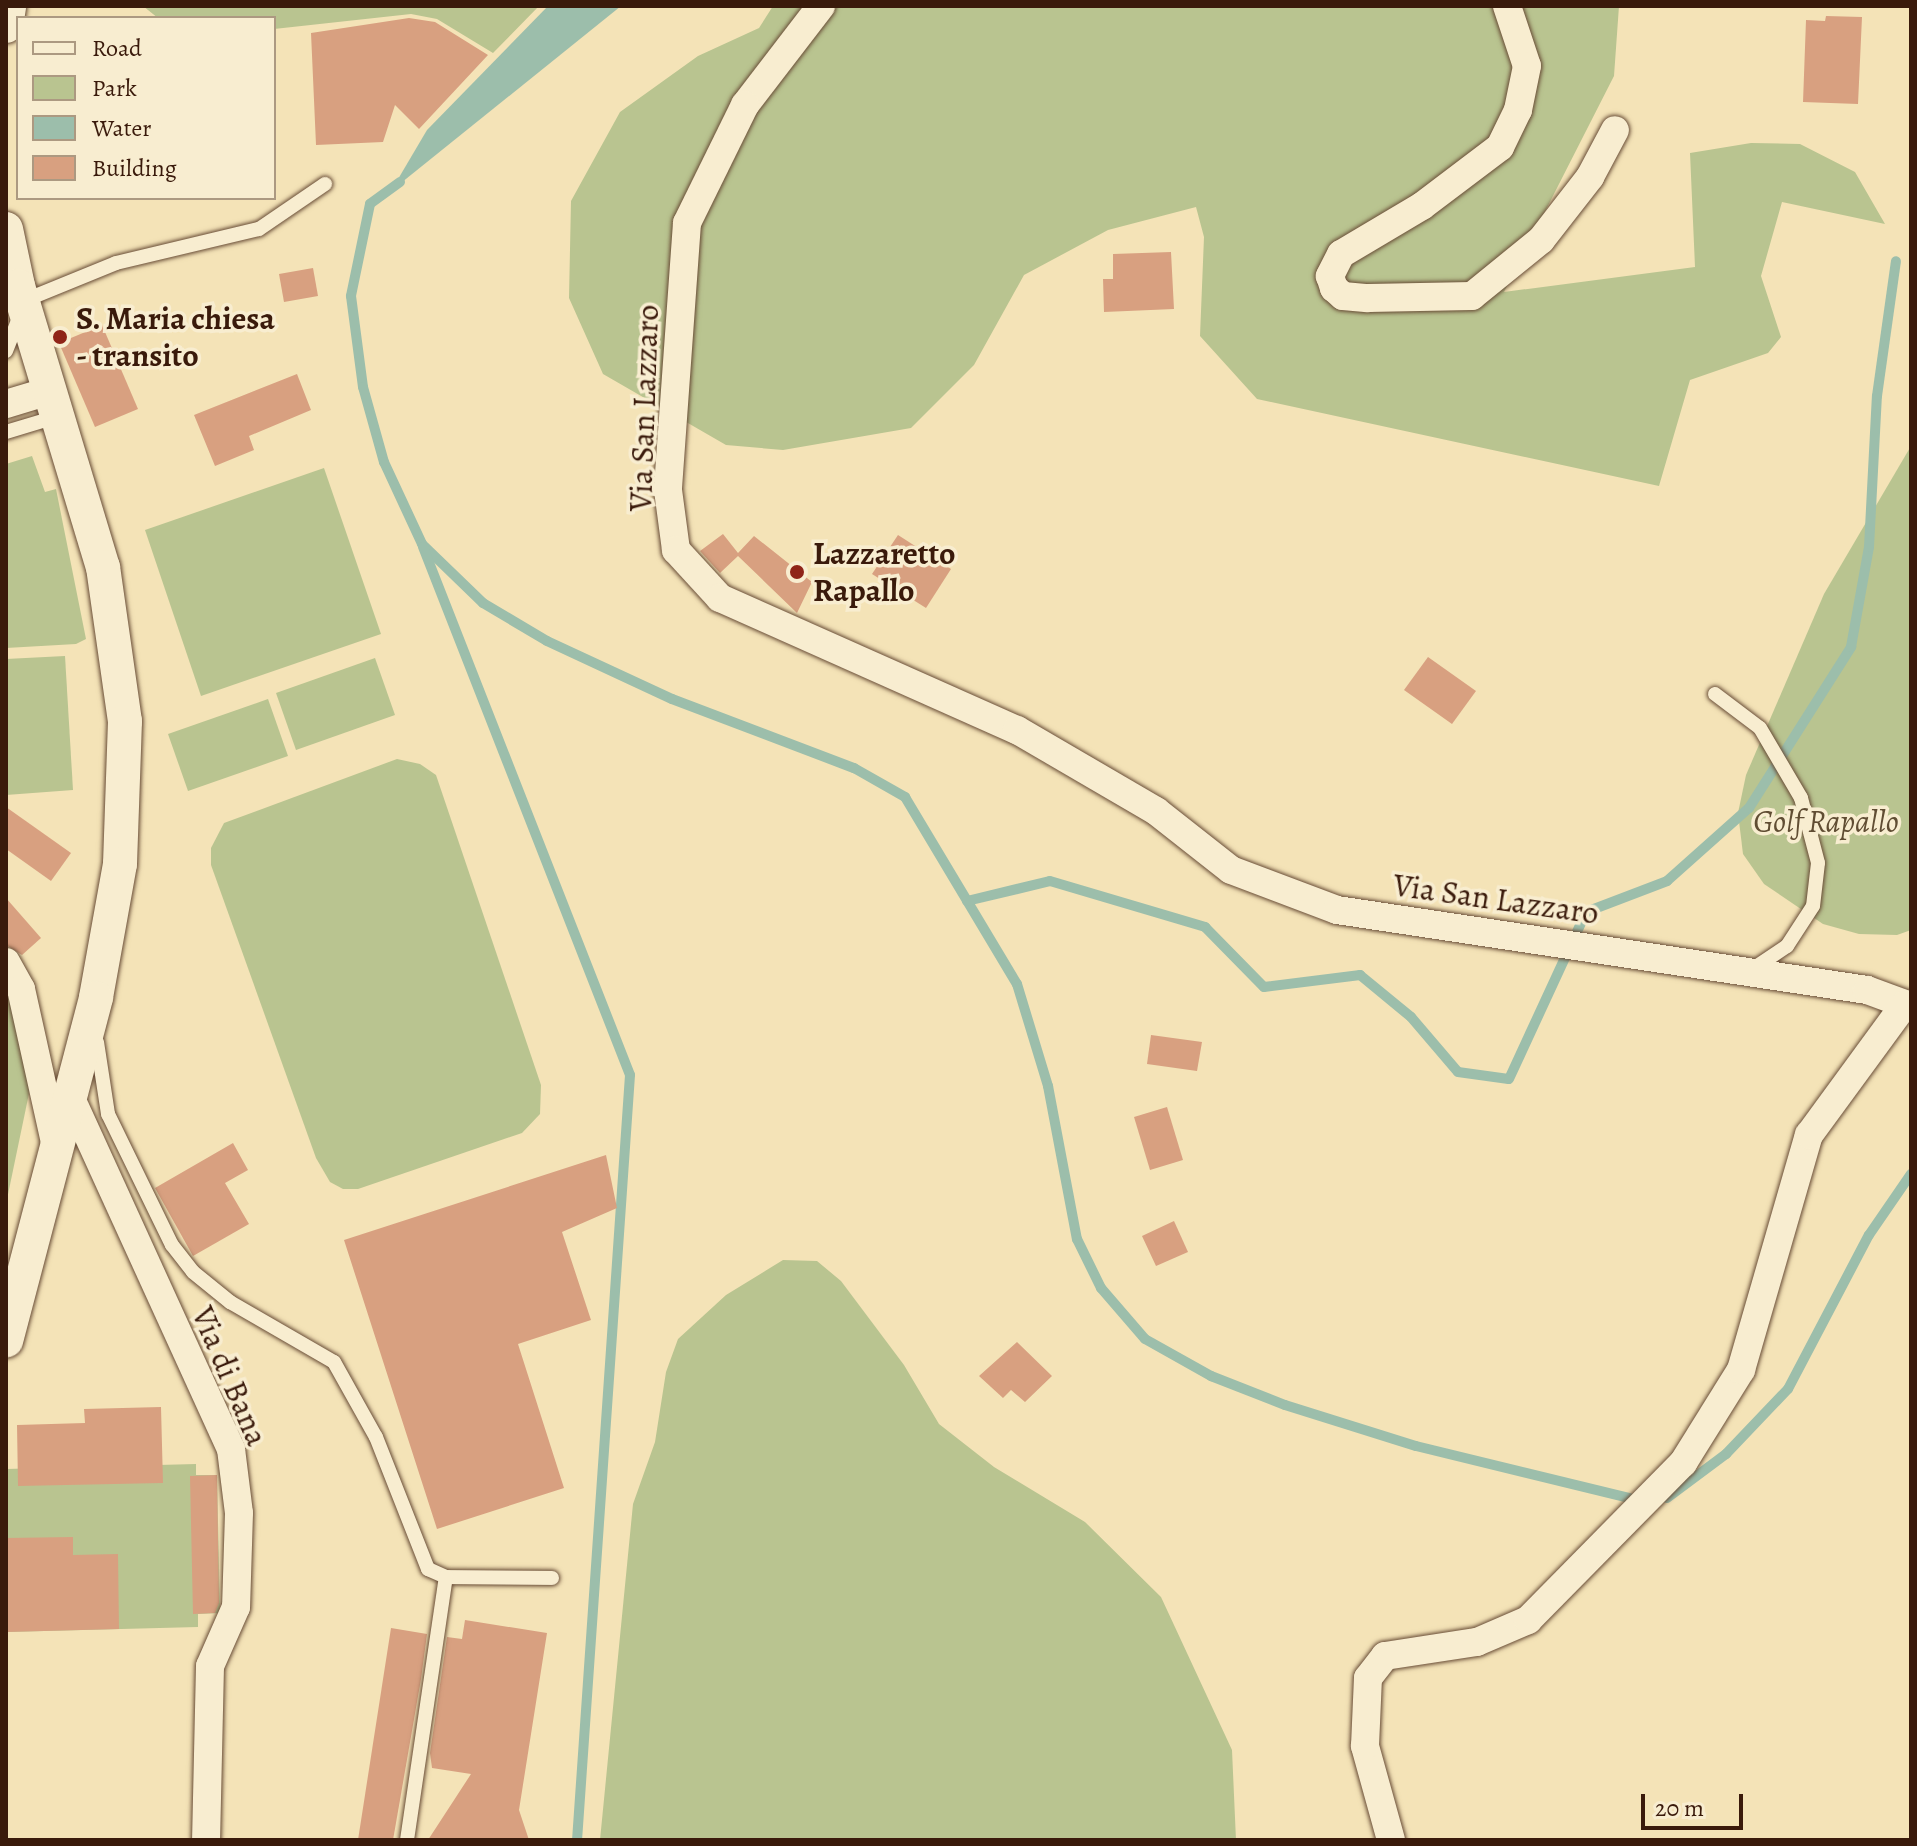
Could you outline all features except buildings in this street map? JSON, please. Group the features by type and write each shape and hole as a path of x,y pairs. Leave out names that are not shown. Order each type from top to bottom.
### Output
{"street":[{"path":"6,26 9,6"},
{"name":"Via San Lazzaro","path":"821,6 745,105 687,223 668,490 676,550 720,598 1017,730 1156,811 1231,870 1337,910 1867,990 1908,1003 1809,1135 1741,1370 1683,1463 1528,1620 1477,1642 1385,1656 1368,1678 1365,1746 1391,1840"},
{"path":"1507,6 1527,66 1518,110 1500,147 1422,206 1341,254 1330,276 1334,288 1343,296 1368,298 1472,296 1541,240 1590,177 1615,130"},
{"path":"6,229 23,303 56,403 103,567 125,721 120,864 96,998 6,1340"},
{"path":"6,404 56,403"},
{"path":"6,962 21,989 57,1148"},
{"name":"Via di Bana","path":"70,1096 231,1449 239,1513 236,1607 210,1666 206,1840"}],"lane":[{"path":"6,351 23,303 116,263 259,229 325,184"},
{"path":"6,432 56,403"},
{"path":"1715,694 1760,728 1801,798 1818,863 1813,906 1787,946 1749,971"},
{"path":"96,998 98,1056 108,1114 172,1245 193,1272 230,1302 334,1362 376,1437 428,1569 446,1577 552,1578"},
{"path":"407,1840 446,1577"}],"green space":[{"path":"143,6 539,6 493,53 437,19 411,14 276,29 276,16 156,16"},
{"path":"773,6 1619,6 1614,76 1504,292 1695,267 1690,153 1751,143 1800,144 1855,172 1885,224 1782,202 1761,276 1781,337 1768,353 1690,380 1659,486 1257,399 1200,336 1204,237 1196,207 1108,230 1024,275 974,365 911,428 783,450 726,445 603,374 569,298 571,201 620,112 698,56 759,28"},
{"name":"Golf Rapallo","path":"1911,446 1911,930 1897,935 1859,934 1823,924 1764,884 1743,854 1738,813 1746,775 1824,594"},
{"path":"32,456 45,492 56,489 86,639 76,644 6,648 6,464"},
{"path":"324,468 381,634 201,696 145,530"},
{"path":"65,656 73,790 6,795 6,659"},
{"path":"375,658 395,715 296,750 276,693"},
{"path":"268,699 288,756 188,791 168,734"},
{"path":"397,759 420,764 436,775 541,1085 540,1114 522,1133 358,1189 343,1189 330,1182 316,1158 211,865 211,848 224,823"},
{"path":"6,979 32,1079 6,1204"},
{"path":"783,1260 817,1261 841,1281 904,1365 939,1424 994,1467 1085,1522 1161,1597 1232,1750 1236,1840 600,1840 633,1504 655,1442 666,1372 678,1339 726,1295"},
{"path":"196,1464 196,1475 217,1475 220,1613 198,1614 198,1627 6,1632 6,1469"}],"water":[{"path":"548,6 621,6 391,191 427,130"}],"waterway":[{"path":"400,182 370,204 351,296 363,387 384,462 422,544 483,603 547,641 672,699 854,768 905,797 1017,984 1048,1086 1077,1239 1101,1288 1145,1339 1211,1376 1285,1405 1416,1446 1630,1498"},
{"path":"967,901 1050,881 1205,927 1264,987 1360,975 1411,1017 1458,1072 1509,1079 1586,912 1667,881 1749,808 1851,647 1869,547 1877,396 1896,261"},
{"path":"423,547 630,1075 577,1840"},
{"path":"1667,1498 1726,1454 1788,1389 1869,1235 1911,1174"}],"place":[{"name":"S. Maria chiesa - transito","path":"60,337"},
{"name":"Lazzaretto Rapallo","path":"797,572"}]}
